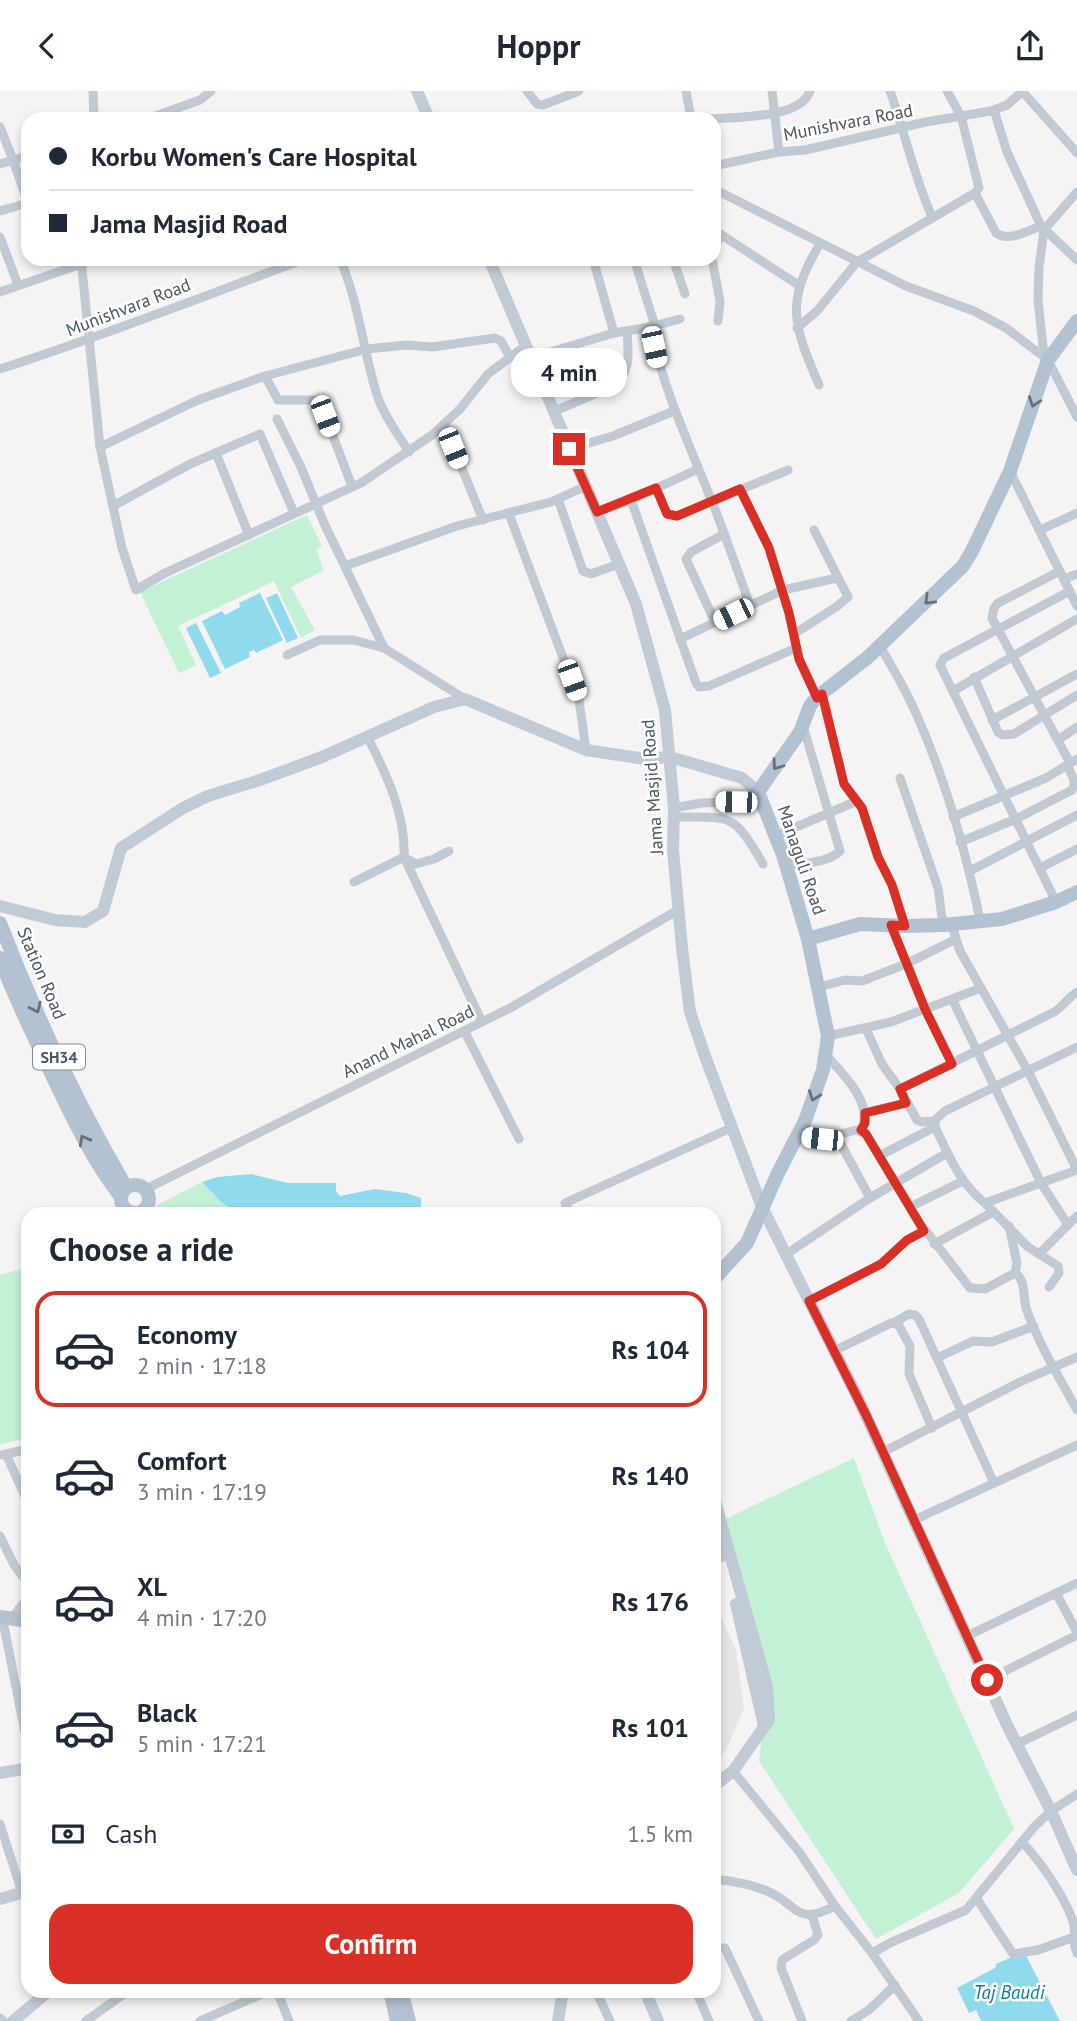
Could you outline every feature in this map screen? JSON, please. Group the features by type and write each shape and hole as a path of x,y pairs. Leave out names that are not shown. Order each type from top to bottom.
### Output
{"main road":[{"name":"Managuli Road","path":"721,1271 747,1243 805,1121 823,1070 828,1036 808,939 786,866 758,792 803,726 810,706 819,696 880,646 963,566 1010,471 1046,358 1077,321"},
{"path":"808,939 860,924 947,924 1013,916 1077,892"},
{"name":"Station Road","path":"0,923 11,986"},
{"name":"Station Road","path":"0,958 80,1133 103,1175 123,1192"},
{"path":"123,1192 133,1184 146,1189"},
{"name":"SH34","path":"145,1207 148,1205 149,1197 146,1189"},
{"name":"SH34","path":"123,1192 122,1205 125,1207"},
{"path":"392,1998 397,2021"},
{"path":"403,1998 409,2021"}],"street":[{"path":"93,91 94,112"},
{"path":"167,112 200,100 211,91"},
{"path":"417,91 426,112"},
{"path":"527,91 537,104 542,105 579,91"},
{"path":"686,91 690,112"},
{"path":"772,91 779,152"},
{"path":"721,118 776,113 800,105 810,91"},
{"path":"890,91 932,217"},
{"path":"797,328 817,311 857,262 975,193 979,188 961,116 947,91"},
{"path":"1023,91 1077,153"},
{"name":"Munishvara Road","path":"721,164 779,152 805,150 994,110 1007,106 1023,91"},
{"path":"994,110 1003,144 1042,228 1077,260"},
{"path":"0,127 21,183"},
{"path":"0,164 21,158"},
{"path":"975,193 1000,236 1042,228 1077,192"},
{"path":"721,194 906,286 974,311 1016,334 1046,358"},
{"path":"0,211 21,205"},
{"path":"1042,228 1038,300 1046,358 1077,417"},
{"path":"721,235 800,286"},
{"path":"0,237 18,285"},
{"path":"819,385 797,328 796,313 800,286 810,259 820,244"},
{"path":"0,292 70,266"},
{"path":"81,266 100,447 136,590 165,573 361,483 444,425 488,374 510,357 680,319"},
{"name":"Munishvara Road","path":"0,369 90,340 283,266"},
{"path":"343,266 353,287 377,396 409,452"},
{"name":"Jama Masjid Road","path":"492,266 636,604 665,710 674,812 673,850 690,1012 762,1207 883,1452 1077,1870"},
{"path":"595,266 614,333"},
{"path":"636,266 653,327 658,366 750,605"},
{"path":"675,266 685,294"},
{"path":"713,266 719,301 718,321"},
{"path":"554,412 615,385 621,379 629,361 627,331"},
{"path":"100,447 198,400 265,376 367,349 406,345 432,347 495,338 501,341 510,357"},
{"path":"265,376 278,400 311,400 320,403 352,486"},
{"path":"569,449 613,436 674,411"},
{"path":"277,419 384,648"},
{"path":"444,425 483,520"},
{"path":"113,506 216,453 260,434 294,513"},
{"path":"216,453 249,535"},
{"path":"597,512 631,500 698,468"},
{"path":"656,488 667,514 672,516 788,470"},
{"path":"1010,471 1077,606"},
{"path":"345,566 447,529 558,499 586,486"},
{"path":"740,489 769,548 783,590 796,648 819,696 844,784 866,818 878,857 892,885 906,964 952,1064"},
{"path":"558,499 583,571 591,574 619,564"},
{"path":"631,500 696,683 703,688 796,648"},
{"path":"1040,530 1077,513"},
{"path":"509,514 579,700 586,750"},
{"path":"794,634 848,597 814,530"},
{"path":"715,622 686,559 691,552 724,534"},
{"path":"960,842 1016,819 1072,790 1072,762 997,629 992,612 998,603 1062,575 1077,574"},
{"path":"680,639 783,590 837,578"},
{"path":"1056,902 940,666 940,661 1070,591"},
{"path":"953,691 1077,619"},
{"path":"287,655 320,641 353,641 384,648 465,699 586,750 645,759 670,757 742,778 758,792"},
{"path":"880,646 919,719 970,871 980,920"},
{"path":"992,720 1077,674"},
{"path":"974,677 998,732 1008,736 1077,695"},
{"path":"0,906 55,920 85,922 103,911 121,848 159,822 208,796 309,762 434,707 465,699"},
{"path":"786,866 818,861 838,854 840,846 803,726"},
{"path":"1058,740 1077,727"},
{"path":"367,736 381,763 400,819 405,837 404,856 482,1022"},
{"path":"953,817 1046,778 1072,762"},
{"path":"900,778 939,888 947,924 1028,1071 1077,1170 985,1203"},
{"path":"775,837 857,801"},
{"path":"674,812 701,803 736,802"},
{"path":"674,812 725,818 734,822 764,864"},
{"path":"970,871 1077,815"},
{"path":"1040,868 1077,849"},
{"path":"404,856 416,864 449,851"},
{"path":"354,882 404,856"},
{"name":"Anand Mahal Road","path":"146,1189 512,1007 678,909"},
{"path":"819,987 845,980 862,981 906,964 956,939"},
{"path":"828,1036 866,1029 981,988"},
{"path":"900,1089 1054,1012 1061,1008 1067,997 1077,992"},
{"path":"952,999 1041,1182 1068,1225"},
{"path":"866,1029 882,1063 917,1120 935,1124"},
{"path":"464,1032 519,1139"},
{"path":"879,1156 935,1124 945,1111 1077,1047"},
{"path":"795,1138 822,1139 836,1136 861,1130 865,1123 865,1113 852,1087 825,1054"},
{"path":"865,1113 906,1103"},
{"path":"935,1124 963,1181 1028,1247 1054,1262 1060,1270 1049,1287"},
{"path":"567,1207 565,1203 733,1127"},
{"path":"861,1130 896,1182 924,1231 970,1288 985,1289 1015,1273"},
{"path":"836,1136 870,1198"},
{"path":"785,1255 870,1198 947,1153"},
{"path":"910,1207 963,1181"},
{"path":"934,1244 993,1212"},
{"path":"1039,1254 1077,1216"},
{"path":"1009,1226 1017,1263 1015,1273"},
{"path":"809,1301 881,1264 907,1240 924,1231"},
{"path":"1015,1273 1020,1276 1034,1326 1077,1410"},
{"path":"834,1351 909,1314 915,1315 994,1483"},
{"path":"895,1322 910,1346 909,1374 932,1428"},
{"path":"937,1358 973,1341 992,1342 1034,1326"},
{"path":"883,1452 1077,1357"},
{"path":"914,1520 1077,1445"},
{"path":"21,1451 3,1455 21,1490"},
{"path":"721,1530 728,1561 767,1686 769,1720 733,1771 721,1780"},
{"path":"0,1536 21,1574"},
{"path":"721,1545 728,1561"},
{"path":"721,1555 728,1561"},
{"path":"967,1636 1077,1583"},
{"path":"987,1680 1077,1634 1056,1593"},
{"path":"21,1603 4,1616 21,1710"},
{"path":"1017,1744 1077,1715"},
{"path":"0,1773 21,1769"},
{"path":"733,1771 800,1853 919,2021"},
{"path":"873,1953 966,1910 1021,1842 1051,1811 1077,1794"},
{"path":"0,1824 21,1881"},
{"path":"1021,1842 1042,1865 1072,1921 1075,1937 1073,1943 1077,1953"},
{"path":"721,1880 738,1881 771,1892 793,1910 812,1915 818,1915 835,1906"},
{"path":"0,1899 21,1893"},
{"path":"977,1899 1013,1954 1038,1950 1075,1937"},
{"path":"802,2021 781,1968 782,1960 814,1940 818,1934 812,1915"},
{"path":"721,1948 725,1948 759,2021"},
{"path":"850,2021 869,2010 895,1985"},
{"path":"13,2021 41,1998"},
{"path":"86,2021 99,2017 120,1998"},
{"path":"200,2021 253,1998"},
{"path":"280,1998 289,2021"},
{"path":"558,2021 562,1998"},
{"path":"599,1998 610,2021"},
{"path":"648,1998 658,2021"},
{"path":"699,1998 709,2021"}],"shaded area":[{"path":"721,1617 736,1650 744,1708 721,1757"}],"green space":[{"path":"307,515 322,546 316,550 324,570 291,587 315,630 301,638 274,581 178,626 196,665 179,673 140,592"},
{"path":"202,1182 229,1207 154,1207"},
{"path":"21,1269 21,1440 0,1444 0,1275"},
{"path":"854,1458 885,1543 1014,1829 959,1893 876,1939 759,1761 765,1713 723,1520"}],"water":[{"path":"260,593 283,640 256,653 254,650 249,652 250,657 225,669 202,621 222,611 225,615 240,607 239,603"},
{"path":"277,593 298,638 287,643 266,598"},
{"path":"196,623 221,673 210,678 186,628"},
{"path":"251,1174 287,1183 336,1183 336,1191 340,1196 375,1189 406,1193 421,1198 421,1207 229,1207 202,1182 217,1177"},
{"name":"Taj Baudi","path":"1024,1952 1060,2021 981,2021 976,2010 969,2013 957,1988 995,1968 996,1964"}],"route":[{"path":"569,449 597,512 656,488 667,514 677,516 740,489 769,548 789,613 799,659 817,698 822,694 844,784 862,808 872,842 892,885 905,926 891,925 925,1009 952,1064 900,1089 906,1103 865,1113 865,1123 861,1130 896,1182 924,1231 907,1240 881,1264 809,1301 867,1417 987,1680"}]}
